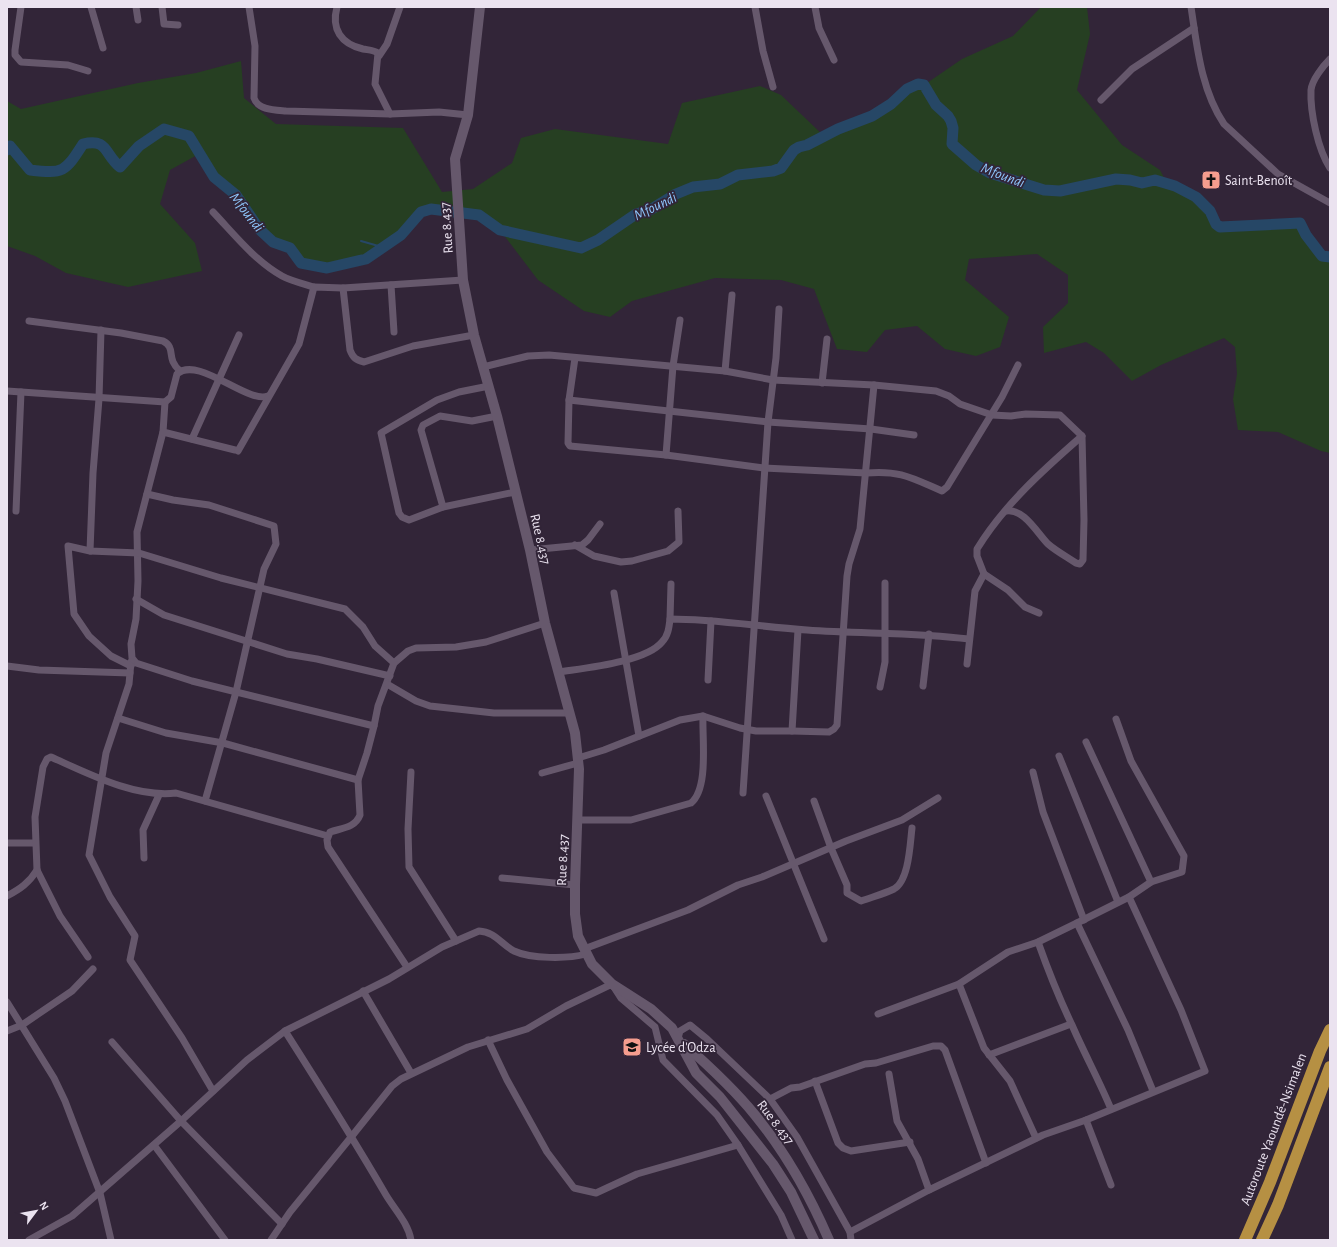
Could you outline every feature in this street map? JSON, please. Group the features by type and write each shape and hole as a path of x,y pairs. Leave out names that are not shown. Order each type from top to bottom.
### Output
{"highway":[{"name":"Autoroute Yaoundé-Nsimalen","path":"1245,1240 1270,1182 1320,1051 1330,1030"},
{"path":"1262,1240 1278,1205 1330,1067"},
{"path":"1237,1240 1270,1182"},
{"path":"1268,1240 1278,1205"}],"main road":[{"name":"Rue 8.437","path":"480,7 468,115 455,159 463,280 474,335 497,416 530,550 545,623 575,733 578,760 575,885 576,925 578,936 592,964 612,984 651,1009 672,1028 696,1073 720,1097 773,1164 791,1192 814,1240"},
{"name":"Rue 8.437","path":"678,1038 731,1089 754,1114 772,1137 804,1189 829,1240"}],"street":[{"path":"21,7 15,50 18,59 21,62 68,65 88,72"},
{"path":"91,7 103,48"},
{"path":"136,7 138,20"},
{"path":"162,7 164,24 178,25"},
{"path":"249,7 255,46 254,98 256,103 270,110 286,112 390,114 439,112 468,115"},
{"path":"337,7 336,30 339,35 358,48 377,51 378,56 375,84 390,114"},
{"path":"378,56 387,44 400,7"},
{"path":"755,7 763,51 773,87"},
{"path":"815,7 819,28 834,60"},
{"path":"1191,7 1202,75 1219,118 1244,145 1278,174 1330,203"},
{"path":"1101,100 1132,69 1194,28"},
{"path":"1330,59 1314,81 1311,90 1318,143 1323,158 1330,168"},
{"path":"213,212 246,247 274,270 283,276 314,287 343,288 463,280"},
{"path":"391,285 394,332"},
{"path":"163,432 237,451 268,396 274,390 299,344 314,287"},
{"path":"343,288 350,350 357,360 364,362 413,346 474,335"},
{"path":"725,371 732,295"},
{"path":"743,793 764,468 779,309"},
{"path":"666,455 669,411 680,320"},
{"path":"29,321 101,330 168,343 171,348 171,360 174,366 180,370 186,369 209,374 258,397 268,396"},
{"path":"90,551 93,473 99,399 101,330"},
{"path":"192,439 240,335"},
{"path":"822,383 827,339"},
{"path":"483,367 539,354 725,371 773,380 936,390 949,396 960,404 992,415 1060,415 1082,436 1084,520 1083,560 1080,564 1076,563 1048,544 1028,521 1016,511 1006,511"},
{"path":"575,358 569,400 568,443 570,446 666,455 764,468 866,473 879,472 905,475 945,490 992,415 1018,365"},
{"path":"7,391 99,399 165,402 171,397 177,374 180,370"},
{"path":"542,773 680,720 703,716 748,729 829,732 834,729 837,725 848,564 860,529 871,429 874,385"},
{"path":"489,386 459,392 437,400 381,433 399,513 406,520 412,519 443,507 515,492"},
{"path":"16,511 22,392"},
{"path":"569,400 768,422 871,429 914,435"},
{"path":"165,402 163,432 137,532 139,554 136,619 131,644 132,658 129,684 106,753 89,856 110,897 135,936 130,960 182,1038 213,1090"},
{"path":"443,507 421,430 423,425 440,416 472,421 497,416"},
{"path":"1040,613 1025,607 1008,590 984,574 977,556 977,550 1006,511 1038,475 1082,436"},
{"path":"147,494 209,506 274,526 276,544 264,569 246,640 236,692 223,743 205,801"},
{"path":"575,545 594,556 621,562 632,561 663,553 672,549 679,542 678,511"},
{"path":"530,550 582,544 588,540 600,524"},
{"path":"130,669 89,636 74,614 68,546 90,551 139,554 260,588 345,609 363,627 375,646 394,663"},
{"path":"968,664 969,639 975,591 984,574"},
{"path":"880,687 885,662 885,583"},
{"path":"559,672 625,660 643,654 662,642 668,634 671,584"},
{"path":"614,593 639,736"},
{"path":"136,599 164,615 287,654 317,659 390,676"},
{"path":"670,619 755,624 798,630 929,634 969,639"},
{"path":"708,680 711,621"},
{"path":"407,968 328,847 328,836 330,832 354,825 360,815 358,780 374,726 378,706 394,663 408,651 416,648 468,646 486,642 545,623"},
{"path":"792,731 798,630"},
{"path":"923,686 929,634"},
{"path":"132,658 136,663 142,666 236,692 374,726"},
{"path":"7,666 39,670 130,669"},
{"path":"387,684 416,701 430,706 494,713 570,713"},
{"path":"577,820 631,820 691,803 695,800 699,792 702,776 703,716"},
{"path":"118,718 166,733 223,743 358,780"},
{"path":"878,1014 959,984 1008,952 1038,942 1081,921 1129,897 1151,882 1182,872 1184,856 1131,761 1116,719"},
{"path":"1086,742 1151,882"},
{"path":"1059,756 1118,902"},
{"path":"88,956 60,916 37,870 35,817 43,767 47,759 51,757 101,780 160,795 176,793 328,836"},
{"path":"411,772 408,829 409,867 456,941"},
{"path":"1032,772 1043,812 1081,921 1153,1091"},
{"path":"144,858 142,830 160,795"},
{"path":"766,796 824,939"},
{"path":"31,1239 72,1216 182,1121 213,1090 247,1060 285,1031 407,968 442,947 479,931 485,932 497,938 514,951 523,954 576,957 649,923 688,910 738,885 902,820 938,798"},
{"path":"814,801 830,848 847,886 848,893 861,900 895,888 903,880 910,850 912,828"},
{"path":"7,843 35,843"},
{"path":"7,896 20,889 32,879 37,870"},
{"path":"502,878 575,885"},
{"path":"678,1038 680,1031 690,1025 707,1039 770,1099 797,1136 851,1236 929,1190 1036,1138 1086,1120 1153,1091 1205,1071 1181,1010 1129,897"},
{"path":"1038,942 1054,985 1071,1024 1098,1078 1111,1109"},
{"path":"7,1031 22,1025 72,992 93,969"},
{"path":"271,1240 282,1224 392,1086 411,1073 462,1050 488,1040 527,1029 566,1006 612,984 620,998 655,1027 663,1060 717,1115 738,1145 781,1215 792,1240"},
{"path":"959,984 989,1055 1010,1081 1036,1138"},
{"path":"363,991 411,1073"},
{"path":"7,1002 54,1078 65,1101 100,1193 111,1240"},
{"path":"989,1055 1071,1024"},
{"path":"285,1031 352,1136 388,1199 409,1230 411,1240"},
{"path":"488,1040 507,1080 547,1152 574,1188 596,1193 637,1174 738,1145"},
{"path":"112,1042 182,1121 282,1224"},
{"path":"770,1099 792,1088 800,1087 919,1049 941,1046 945,1050 986,1163"},
{"path":"888,1074 897,1121 910,1142 918,1159 929,1190"},
{"path":"815,1081 838,1143 843,1148 851,1151 910,1142"},
{"path":"1086,1120 1111,1185"},
{"path":"154,1145 225,1240"}],"green space":[{"path":"1041,7 1087,7 1090,34 1077,90 1122,145 1160,170 1168,185 1196,197 1210,211 1216,224 1220,227 1300,223 1306,235 1322,256 1330,257 1330,453 1321,451 1278,432 1238,430 1233,399 1237,374 1235,347 1224,338 1161,365 1132,381 1104,353 1086,342 1044,353 1043,327 1068,303 1068,275 1037,254 969,259 965,280 1009,317 1000,347 976,356 945,349 917,326 885,330 867,352 837,349 814,289 781,280 715,278 632,301 610,317 584,311 538,280 500,230 479,215 431,209 421,212 401,235 366,259 327,268 301,263 290,248 273,242 259,229 236,195 214,177 199,154 170,170 160,204 195,243 202,271 128,287 66,273 35,256 7,246 7,101 21,109 138,83 196,73 241,61 244,98 276,124 403,128 442,192 473,189 512,163 521,138 555,129 668,144 682,103 760,86 781,95 824,136 875,113 891,104 910,88 924,85 962,59 1013,36"}],"waterway":[{"name":"Mfoundi","path":"7,150 10,146 30,170 50,172 57,171 67,166 83,144 97,143 105,148 120,167 139,146 164,129 189,136 214,177 236,195 259,229 273,242 290,248 301,263 327,268 366,259 401,235 421,212 431,209 479,215 500,230 581,248 598,240 636,214 650,210 676,194 693,187 720,184 738,175 773,171 781,168 794,150 838,129 872,116 891,104 907,89 918,84 924,85 936,105 948,116 951,121 953,128 952,144 976,165 990,173 1044,190 1060,191 1116,179 1142,183 1155,180 1175,186 1196,197 1210,211 1216,224 1220,227 1300,223 1306,235 1322,256 1330,257"},
{"path":"361,241 382,247"}],"place":[{"name":"Saint-Benoît","path":"1211,180"},
{"name":"Lycée d'Odza","path":"632,1047"}]}
